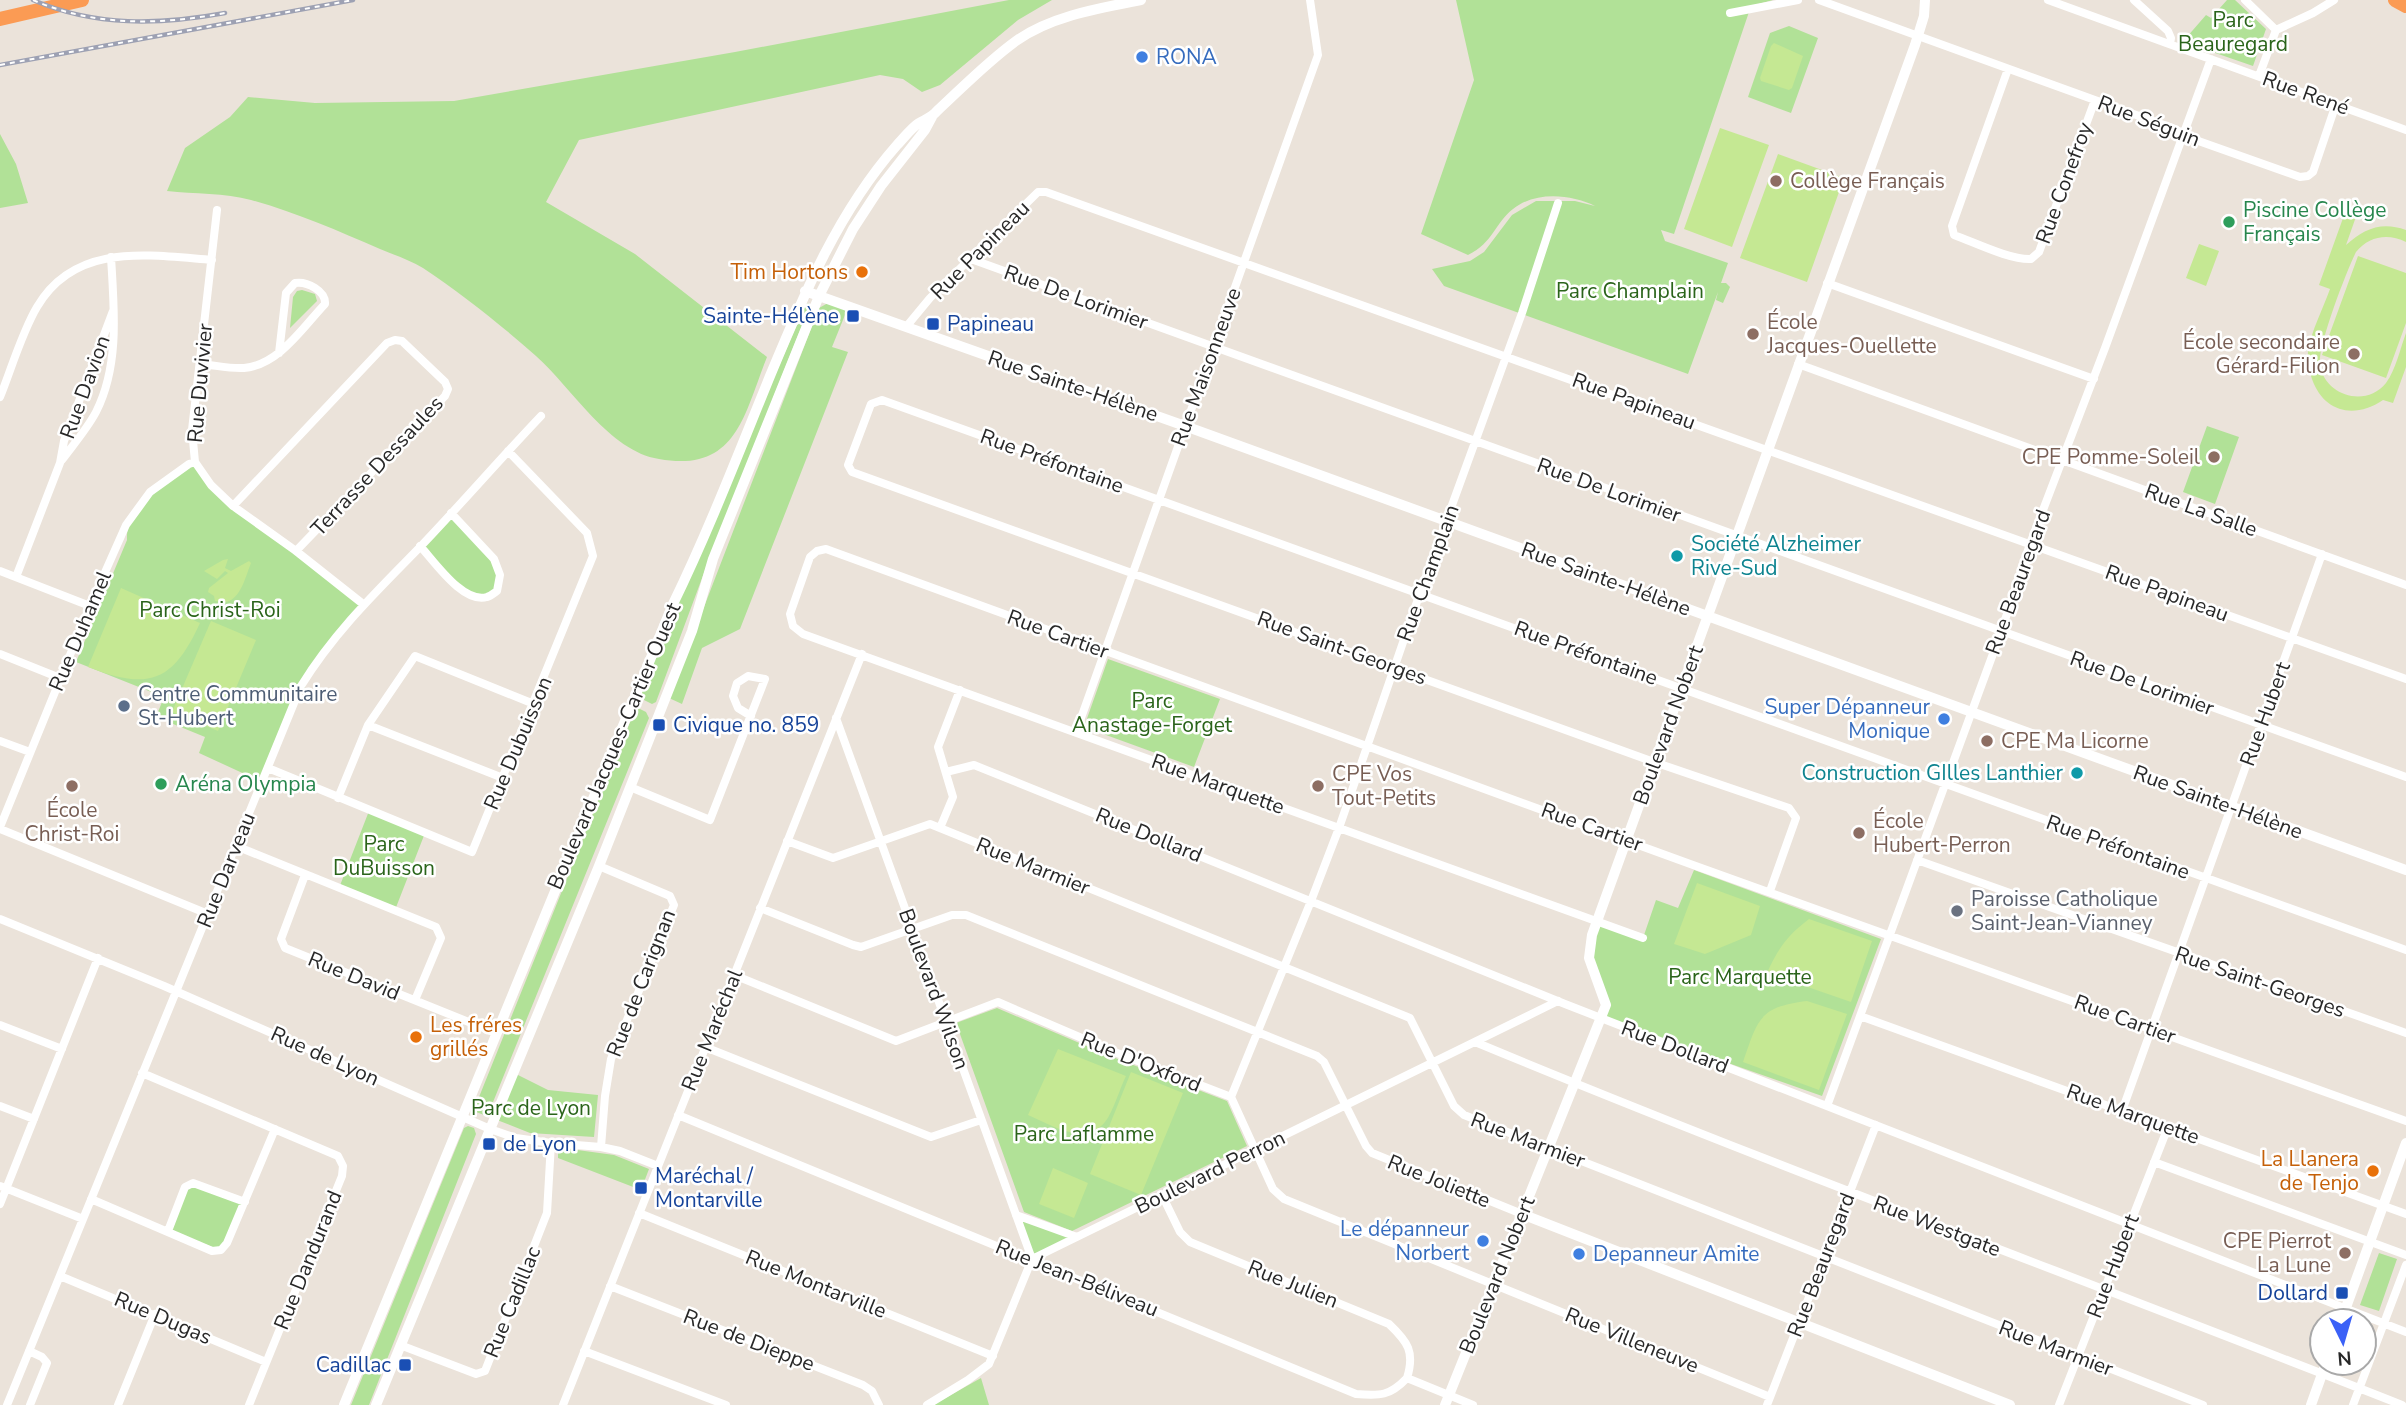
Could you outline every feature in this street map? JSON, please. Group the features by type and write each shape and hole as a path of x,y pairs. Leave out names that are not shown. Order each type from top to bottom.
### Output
{"highway":[{"path":"0,19 82,0"},
{"path":"2395,0 2406,5"},
{"path":"2403,0 2406,5"}],"street":[{"name":"Boulevard Jacques-Cartier Ouest","path":"376,1405 630,787 692,631 713,559 819,296 853,229 932,117 981,69 1018,39 1056,22 1100,8 1141,0"},
{"name":"Rue Maisonneuve","path":"1076,732 1318,55 1310,0"},
{"path":"1730,12 1798,0"},
{"path":"1819,0 1918,36"},
{"name":"Boulevard Nobert","path":"1447,1400 1605,1005 1590,958 1589,946 1597,920 1918,36 1925,0"},
{"name":"Rue René","path":"2048,0 2406,130"},
{"path":"2134,0 2168,31 2170,44"},
{"path":"2245,0 2276,30"},
{"path":"2259,76 2276,30 2334,0"},
{"name":"Rue Séguin","path":"1918,36 2095,100 2198,141 2305,177 2313,172 2336,104"},
{"name":"Rue Beauregard","path":"1827,1106 2001,632 2030,544 2094,379 2211,59"},
{"name":"Rue Conefroy","path":"2008,69 1952,226 1954,235 2023,259 2031,259 2039,252 2095,100"},
{"name":"Boulevard Jacques-Cartier Ouest","path":"344,1405 461,1115 805,291 828,245 873,176 917,124 932,117"},
{"name":"Rue Papineau","path":"906,327 930,298 1038,192 1046,192 2406,679"},
{"name":"Rue Champlain","path":"1231,1097 1311,901 1369,746 1420,593 1558,203"},
{"name":"Rue Duvivier","path":"217,210 192,430 195,462 211,485 233,506 363,604"},
{"path":"0,397 35,309 51,286 75,268 111,257 136,255 212,260"},
{"name":"Rue Davion","path":"60,463 97,410 112,365 111,257"},
{"name":"Rue De Lorimier","path":"971,259 2406,777"},
{"path":"200,364 245,368 270,361 279,353 325,304 322,293 300,282 295,283 286,293 279,353"},
{"path":"1827,283 2094,379"},
{"name":"Rue Sainte-Hélène","path":"805,291 1185,426 2406,870"},
{"name":"Rue Davion","path":"16,577 60,463 64,441 113,311"},
{"name":"Terrasse Dessaules","path":"233,506 387,343 402,341 444,382 448,389 445,396 296,551"},
{"name":"Rue La Salle","path":"1798,364 2406,584"},
{"name":"Rue Préfontaine","path":"861,432 871,404 883,400 2406,950"},
{"name":"Rue Darveau","path":"7,1405 301,686 316,662 363,604 421,546 541,416"},
{"name":"Rue Saint-Georges","path":"861,432 848,465 852,472 1654,762 1789,808 1797,818 1770,891"},
{"name":"Rue Dubuisson","path":"268,768 472,852 592,564 593,549 587,533 508,451"},
{"name":"Rue Duhamel","path":"0,828 119,538 150,492 195,462"},
{"path":"421,546 460,589 471,596 486,597 497,591 500,575 494,559 452,513"},
{"name":"Rue Cartier","path":"799,588 810,557 817,551 826,549 2406,1121"},
{"name":"Rue Hubert","path":"2122,1111 2322,554"},
{"path":"0,571 90,606"},
{"name":"Rue Marquette","path":"799,588 790,614 793,626 803,634 1643,938"},
{"path":"0,654 61,678"},
{"name":"Rue Maréchal","path":"563,1405 862,654"},
{"path":"338,798 368,725 415,656 534,704"},
{"path":"630,787 709,821 751,716 765,679 748,676 737,683 733,696 738,708 751,716"},
{"path":"940,828 953,797 938,747 960,690"},
{"name":"Boulevard Wilson","path":"836,718 1032,1259"},
{"path":"368,725 503,778"},
{"path":"0,741 30,752"},
{"name":"Rue Dollard","path":"946,772 974,765 1600,1018 2343,1307"},
{"name":"Rue Marmier","path":"787,841 833,858 930,824 1410,1018 1458,1111 2203,1405"},
{"path":"0,828 208,914"},
{"path":"236,846 436,927 441,937 415,1000"},
{"name":"Rue Saint-Georges","path":"1917,860 2406,1033"},
{"name":"Rue de Carignan","path":"598,866 670,896 674,905 611,1059 601,1147"},
{"name":"Rue David","path":"305,876 281,939 285,947 496,1033"},
{"name":"Rue Joliette","path":"760,908 857,946 865,946 957,914 966,915 1321,1059 1366,1146 1376,1155 2010,1405"},
{"name":"Rue de Lyon","path":"1,921 98,958 490,1129 516,1138 601,1147 658,1166"},
{"path":"0,1204 3,1187 34,1119 98,958"},
{"name":"Rue D'Oxford","path":"734,975 896,1041 998,1002 1112,1051 1231,1097"},
{"name":"Boulevard Perron","path":"1032,1259 1558,1001"},
{"name":"Rue Marquette","path":"1860,1016 2406,1214"},
{"path":"0,1025 62,1049"},
{"name":"Rue Westgate","path":"1475,1042 2104,1291 2308,1362"},
{"path":"705,1047 931,1137 981,1120"},
{"name":"Rue Dandurand","path":"142,1073 338,1156 343,1166 342,1176 249,1405"},
{"path":"1231,1097 1273,1189 1284,1199 1494,1283"},
{"path":"0,1105 34,1119"},
{"name":"Rue Jean-Béliveau","path":"678,1115 1356,1394 1376,1396 1395,1390 1407,1378"},
{"name":"Rue Beauregard","path":"1768,1401 1876,1125"},
{"name":"Rue Hubert","path":"2059,1405 2168,1127"},
{"path":"91,1199 212,1251 222,1250 275,1129"},
{"name":"Rue Cadillac","path":"400,1345 476,1374 485,1371 547,1213 551,1143"},
{"path":"2346,1307 2406,1143"},
{"path":"2154,1162 2406,1255"},
{"path":"168,1231 185,1187 193,1183 244,1202"},
{"path":"3,1187 83,1219"},
{"name":"Rue Julien","path":"1162,1195 1180,1232 1190,1242 1389,1324 1405,1339 1410,1353 1411,1365 1407,1378"},
{"name":"Rue Montarville","path":"639,1213 993,1356"},
{"path":"1016,1215 1077,1237"},
{"path":"927,1405 984,1369 993,1356 1032,1259"},
{"path":"2353,1405 2406,1265"},
{"name":"Rue Dugas","path":"60,1276 267,1362"},
{"name":"Rue Villeneuve","path":"1494,1283 1768,1401"},
{"name":"Rue de Dieppe","path":"610,1286 863,1385 872,1391 879,1405"},
{"path":"118,1405 155,1314"},
{"name":"Rue Dollard","path":"2378,1321 2406,1332"},
{"path":"29,1351 42,1357 47,1363 30,1405"},
{"path":"584,1351 726,1405"},
{"path":"2311,1405 2321,1377"},
{"name":"Rue Westgate","path":"2340,1377 2359,1388 2402,1405"},
{"path":"1407,1378 1447,1400 1473,1405"}],"green space":[{"path":"1009,0 1052,0 1018,20 940,85 922,92 903,79 880,75 579,140 546,202 635,254 767,357 734,435 721,448 706,457 685,461 659,459 641,454 624,444 608,432 523,344 467,299 413,262 316,222 251,200 167,191 185,148 230,117 248,97 315,103 454,101 735,52"},
{"name":"Parc Champlain","path":"1456,0 1773,0 1751,6 1674,234 1661,230 1665,241 1728,263 1721,283 1730,287 1723,303 1716,300 1718,292 1688,374 1444,286 1432,269 1470,261 1484,252 1512,215 1536,201 1575,201 1595,206 1564,197 1532,199 1513,209 1489,239 1468,255 1421,234 1474,80"},
{"name":"Parc Beauregard","path":"2227,0 2235,0 2266,29 2253,66 2198,47 2186,38 2206,15 2211,18"},
{"path":"1789,26 1818,38 1791,113 1748,97 1770,33"},
{"path":"1774,43 1803,56 1789,90 1761,81 1760,78"},
{"path":"1720,128 1769,145 1732,247 1684,229"},
{"path":"0,134 16,164 28,203 0,208"},
{"path":"1778,154 1844,178 1807,282 1740,258"},
{"path":"2347,207 2358,211 2346,245 2373,228 2389,226 2406,230 2406,242 2386,237 2373,239 2356,252 2323,342 2320,365 2323,376 2338,391 2347,395 2368,395 2378,391 2386,383 2406,333 2406,367 2393,403 2383,400 2362,410 2351,411 2332,406 2324,399 2312,379 2308,359 2312,336 2330,289 2319,285"},
{"path":"2199,244 2219,251 2206,286 2186,278"},
{"path":"2358,256 2406,273 2406,323 2386,378 2322,355"},
{"path":"297,291 315,294 317,301 290,328 293,297"},
{"path":"808,303 810,305 711,554 656,702 652,704 640,698 674,609"},
{"path":"828,303 847,310 832,347 848,352 740,629 702,648 682,704 669,698 819,308"},
{"name":"CPE Pomme-Soleil","path":"2207,426 2239,437 2215,504 2183,492"},
{"name":"Parc Christ-Roi","path":"195,462 211,485 363,604 316,662 262,782 199,753 205,737 156,717 164,697 76,662 127,540 133,515 150,495"},
{"path":"451,513 494,559 500,575 497,591 487,597 470,596 420,546"},
{"path":"228,559 225,568 231,571 249,561 251,563 236,596 226,602 215,601 214,596 208,592 209,588 228,573 225,571 217,579 204,571"},
{"path":"121,588 200,623 180,658 157,676 127,679 88,667"},
{"path":"211,621 256,640 218,731 172,712"},
{"name":"Parc Anastage-Forget","path":"1108,659 1220,699 1194,767 1084,727"},
{"path":"638,708 646,712 649,718 489,1112 487,1116 476,1112 475,1107 634,712"},
{"name":"Parc DuBuisson","path":"369,811 425,833 395,910 339,888"},
{"name":"Parc Marquette","path":"1694,870 1881,939 1822,1096 1600,1018 1607,1002 1593,963 1597,920 1643,938 1656,900 1678,908"},
{"path":"1697,883 1760,906 1751,935 1705,954 1674,944"},
{"path":"1809,919 1872,941 1851,1002 1767,973 1784,943"},
{"path":"1807,1001 1847,1014 1819,1090 1743,1062 1757,1025 1763,1018 1779,1007"},
{"name":"Parc Laflamme","path":"997,1008 1110,1056 1227,1101 1247,1146 1072,1231 1024,1212 956,1023"},
{"path":"1058,1049 1126,1076 1108,1118 1097,1129 1087,1133 1068,1132 1028,1115"},
{"path":"1131,1072 1183,1093 1141,1195 1090,1174"},
{"name":"Parc de Lyon","path":"516,1074 548,1090 598,1095 594,1137 530,1133 497,1120"},
{"path":"464,1128 474,1128 476,1134 369,1405 351,1405"},
{"path":"563,1148 614,1155 649,1169 641,1190 558,1158 558,1153"},
{"path":"1053,1168 1088,1183 1074,1218 1039,1204"},
{"path":"193,1183 245,1202 221,1250 168,1231 185,1187"},
{"path":"1016,1215 1077,1237 1032,1259"},
{"path":"2379,1253 2397,1259 2379,1311 2378,1307 2360,1305"},
{"path":"981,1378 989,1405 933,1405"}],"railway":[{"path":"33,0 80,15 128,21 176,20 225,13"},
{"path":"0,65 353,0"}],"place":[{"name":"RONA","path":"1142,57"},
{"name":"Collège Français","path":"1776,181"},
{"name":"Piscine Collège Français","path":"2229,222"},
{"name":"Tim Hortons","path":"862,272"},
{"name":"Sainte-Hélène","path":"853,316"},
{"name":"Papineau","path":"933,324"},
{"name":"École Jacques-Ouellette","path":"1753,334"},
{"name":"École secondaire Gérard-Filion","path":"2354,354"},
{"name":"CPE Pomme-Soleil","path":"2214,457"},
{"name":"Société Alzheimer Rive-Sud","path":"1677,556"},
{"name":"Centre Communitaire St-Hubert","path":"124,706"},
{"name":"Super Dépanneur Monique","path":"1944,719"},
{"name":"Civique no. 859","path":"659,725"},
{"name":"CPE Ma Licorne","path":"1987,741"},
{"name":"Construction GIlles Lanthier","path":"2077,773"},
{"name":"Aréna Olympia","path":"161,784"},
{"name":"École Christ-Roi","path":"72,786"},
{"name":"CPE Vos Tout-Petits","path":"1318,786"},
{"name":"École Hubert-Perron","path":"1859,833"},
{"name":"Paroisse Catholique Saint-Jean-Vianney","path":"1957,911"},
{"name":"Les fréres grillés","path":"416,1037"},
{"name":"de Lyon","path":"489,1144"},
{"name":"La Llanera de Tenjo","path":"2373,1171"},
{"name":"Maréchal / Montarville","path":"641,1188"},
{"name":"Le dépanneur Norbert","path":"1483,1241"},
{"name":"CPE Pierrot La Lune","path":"2345,1253"},
{"name":"Depanneur Amite","path":"1579,1254"},
{"name":"Dollard","path":"2342,1293"},
{"name":"Cadillac","path":"405,1365"}]}
